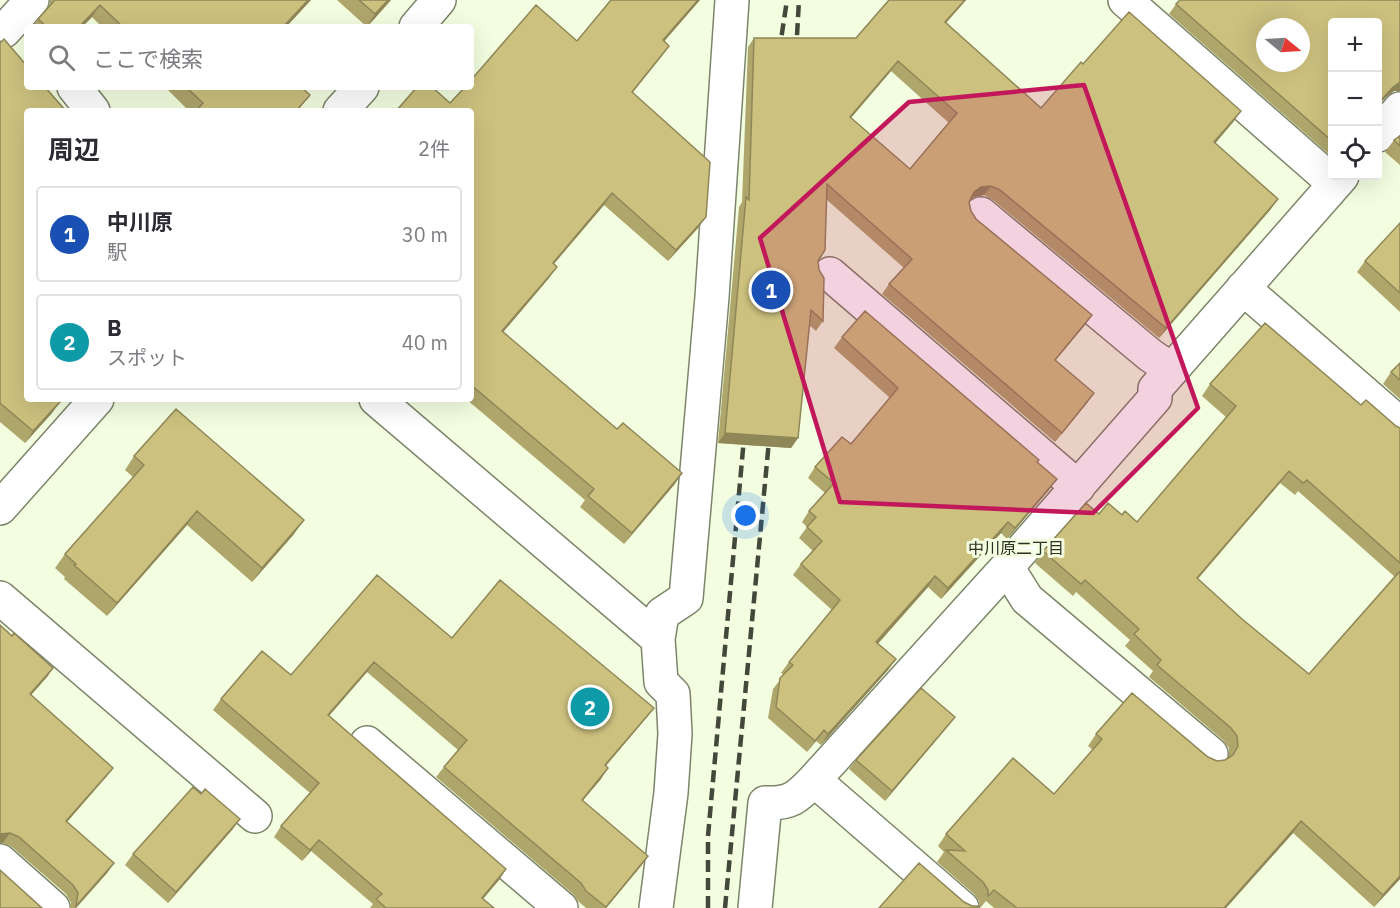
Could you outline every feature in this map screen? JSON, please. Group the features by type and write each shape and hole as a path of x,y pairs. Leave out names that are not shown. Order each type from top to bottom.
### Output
{"street":[{"path":"10,35 32,0"},
{"path":"419,24 440,0"},
{"path":"656,908 671,793 675,734 673,694 661,682 658,639 662,614 686,598 713,285 732,0"},
{"path":"1125,0 1328,171"},
{"path":"76,90 91,108"},
{"path":"343,108 359,90"},
{"path":"1382,129 1400,109"},
{"path":"755,908 765,802 780,803 798,798 1078,487 1155,398 1155,389 1339,180"},
{"path":"981,213 1150,355 1172,370"},
{"path":"830,274 1078,487"},
{"path":"1243,288 1400,424"},
{"path":"0,508 94,402"},
{"path":"380,402 658,639"},
{"path":"1007,567 1027,599 1211,754"},
{"path":"0,598 255,816"},
{"path":"367,743 561,908"},
{"path":"814,780 962,908"},
{"path":"0,861 53,908"}],"highlighted area":[{"path":"1084,85 1198,408 1093,513 840,502 760,238 909,102"}],"building":[{"path":"55,0 308,0 286,24 120,24 100,5 82,24 44,24 38,19"},
{"path":"359,0 388,0 375,14"},
{"path":"611,0 698,0 663,40 669,46 632,92 710,162 706,217 676,250 612,193 553,263 557,267 502,331 617,429 623,423 682,473 632,533 588,496 594,489 474,388 474,108 399,108 414,90 435,90 450,103 462,90 474,90 474,77 536,5 577,41"},
{"path":"889,0 965,0 945,22 1041,108 1129,12 1241,111 1214,142 1278,199 1166,328 1000,190 991,186 981,187 974,192 969,202 976,219 1092,315 1055,360 1094,393 1062,433 889,284 912,259 827,184 825,250 818,261 819,270 824,278 823,321 811,310 798,438 725,433 746,197 749,200 754,38 856,38","holes":["898,61 957,113 910,169 850,117"]},
{"path":"1180,0 1400,0 1400,82 1382,99 1382,18 1328,18 1328,137 1176,4"},
{"path":"4,39 24,62 24,90 48,90 63,108 24,108 24,402 60,402 33,431 0,403 1,42"},
{"path":"189,90 304,90 310,95 299,108 199,108 203,103"},
{"path":"1400,136 1400,146 1394,140"},
{"path":"1400,223 1400,293 1365,261"},
{"path":"865,311 1039,460 1037,462 1057,479 1015,528 1008,522 948,588 935,576 876,642 896,659 828,734 824,730 815,741 776,707 780,678 793,665 789,662 840,600 801,564 822,541 807,527 816,517 809,511 834,483 815,467 842,437 851,444 898,388 842,337"},
{"path":"1265,323 1361,405 1366,400 1400,428 1400,563 1307,480 1303,483 1289,471 1197,578 1242,619 1309,674 1400,571 1400,876 1383,895 1301,821 1224,908 1017,908 994,890 988,896 988,890 983,882 946,850 965,851 946,834 1013,758 1054,794 1102,739 1096,734 1132,693 1208,757 1217,761 1225,760 1233,755 1238,746 1237,736 1231,728 1157,665 1161,660 1134,634 1139,629 1085,580 1081,584 1043,551 1086,503 1099,514 1108,503 1122,515 1125,511 1137,522 1236,406 1210,384"},
{"path":"1400,363 1400,380 1391,372"},
{"path":"176,409 304,520 262,568 197,511 117,603 74,565 76,564 65,554 144,465 134,456"},
{"path":"377,575 452,638 500,580 654,708 605,765 608,768 582,800 648,856 606,907 586,891 581,883 444,767 467,740 374,662 328,715 506,869 482,898 494,908 386,908 376,899 382,894 319,840 310,850 281,826 319,783 221,699 262,651 291,675"},
{"path":"0,625 12,636 14,633 53,668 30,694 113,768 66,821 114,863 76,906 78,893 73,885 19,837 10,833 0,834"},
{"path":"921,688 955,717 892,791 856,760"},
{"path":"193,787 201,794 205,789 240,819 176,892 133,854"},
{"path":"919,863 964,902 972,906 979,906 977,908 879,908"},
{"path":"0,870 42,908 0,908"}],"railway":[{"path":"779,53 787,0"},
{"path":"796,53 799,0"},
{"path":"708,908 708,836 745,427"},
{"path":"725,908 770,430"}],"place":[{"name":"中川原","path":"771,290"},
{"name":"B","path":"590,707"}],"district":[{"name":"中川原二丁目","path":"1016,548"}]}
